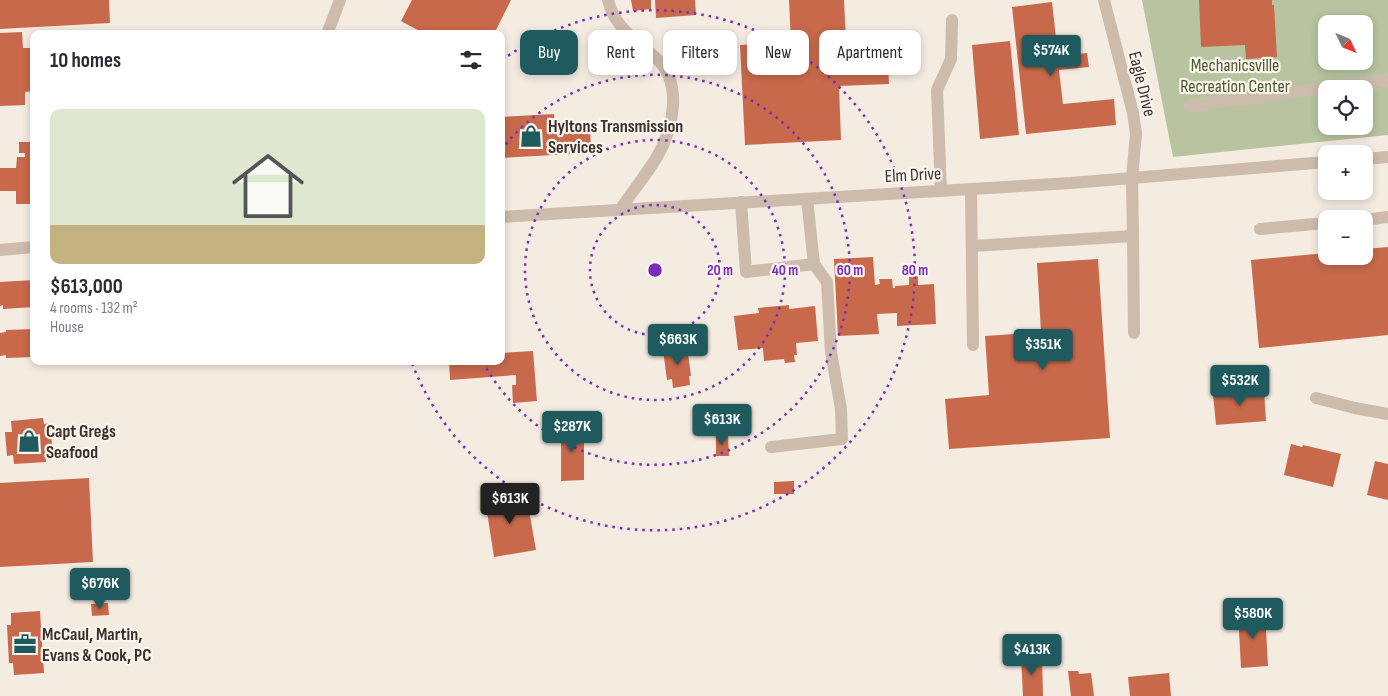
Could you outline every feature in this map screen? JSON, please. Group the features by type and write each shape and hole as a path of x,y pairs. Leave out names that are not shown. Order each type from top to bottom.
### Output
{"street":[{"path":"329,30 340,0"},
{"path":"608,0 612,14 621,28 663,65 671,79 673,88 673,108 668,133 658,156 620,210"},
{"name":"Eagle Drive","path":"1104,0 1136,133 1132,178 1134,333"},
{"path":"941,191 937,90 950,59 952,20"},
{"path":"1189,106 1388,80"},
{"path":"1373,158 1388,157"},
{"name":"Elm Drive","path":"505,217 941,191 1318,163"},
{"path":"971,189 973,345"},
{"path":"771,447 842,439 841,409 831,352 827,282 814,264 807,199"},
{"path":"742,202 746,272 814,264"},
{"path":"1373,219 1388,217"},
{"path":"1260,229 1318,224"},
{"path":"972,246 1132,236"},
{"path":"0,250 30,247"},
{"path":"1316,398 1388,414"}],"green space":[{"name":"Mechanicsville Recreation Center","path":"1142,0 1388,0 1388,135 1173,157"}],"building":[{"path":"0,0 109,0 110,23 0,29"},
{"path":"412,0 511,0 496,30 418,30 401,21"},
{"path":"631,0 651,0 651,9 633,11"},
{"path":"655,0 695,0 696,15 656,18"},
{"path":"789,0 844,0 846,30 819,30 819,75 889,75 889,84 839,86 841,140 745,145 740,45 747,45 747,75 809,75 809,30 790,30"},
{"path":"1199,0 1272,0 1272,5 1274,5 1277,57 1246,59 1245,45 1201,47"},
{"path":"1052,2 1058,56 1087,53 1089,67 1059,70 1063,104 1114,99 1116,125 1026,134 1012,7"},
{"path":"22,32 23,48 30,48 30,91 25,92 25,105 0,106 0,33"},
{"path":"1010,41 1019,135 980,139 972,45"},
{"path":"554,114 555,127 590,125 591,153 505,158 505,117"},
{"path":"19,142 30,142 30,204 16,204 16,191 0,191 0,168 16,168 17,157 25,157 25,153 19,153"},
{"path":"1388,247 1388,335 1259,348 1251,260 1318,254 1318,265 1373,265 1373,248"},
{"path":"873,257 875,285 880,284 879,279 892,279 893,288 895,288 895,286 909,285 909,277 918,276 918,285 934,284 936,324 897,326 897,313 877,314 879,334 838,336 834,259"},
{"path":"1098,259 1110,438 949,449 945,399 989,395 985,336 1041,332 1037,263"},
{"path":"30,280 30,307 3,309 3,305 0,306 0,282"},
{"path":"789,305 789,309 815,306 818,341 796,343 797,355 794,355 795,362 785,363 784,359 764,361 763,348 738,350 734,316 759,313 758,308"},
{"path":"30,329 30,357 6,358 6,355 0,356 0,333 6,332 6,330"},
{"path":"687,346 691,376 689,376 690,385 673,388 672,379 667,380 663,350"},
{"path":"533,351 537,401 513,403 512,385 516,385 516,375 450,380 449,365 505,365 505,353"},
{"path":"1264,390 1266,421 1216,425 1213,394"},
{"name":"Capt Gregs Seafood","path":"43,418 44,424 51,423 52,449 45,450 46,462 14,464 13,455 7,456 5,432 12,432 11,421"},
{"path":"561,425 584,425 584,480 561,481"},
{"path":"716,435 728,435 729,456 716,456"},
{"path":"1291,444 1341,454 1333,487 1284,475"},
{"path":"1375,461 1388,464 1388,500 1367,495"},
{"path":"89,478 93,562 0,567 0,483"},
{"path":"794,481 794,494 774,494 774,482"},
{"path":"526,493 536,550 494,557 485,499"},
{"path":"91,585 111,585 111,599 92,599"},
{"path":"108,603 109,615 92,616 91,604"},
{"name":"McCaul, Martin, Evans & Cook, PC","path":"40,611 44,673 14,675 13,663 9,663 7,625 11,625 11,613"},
{"path":"1265,612 1268,666 1241,668 1238,613"},
{"path":"1042,656 1043,696 1023,696 1021,657"},
{"path":"1068,671 1078,671 1079,674 1091,673 1094,696 1071,696"},
{"path":"1169,673 1171,696 1130,696 1128,677"}],"place":[{"name":"Hyltons Transmission Services","path":"531,136"},
{"name":"Capt Gregs Seafood","path":"29,441"},
{"name":"McCaul, Martin, Evans & Cook, PC","path":"25,644"}]}
